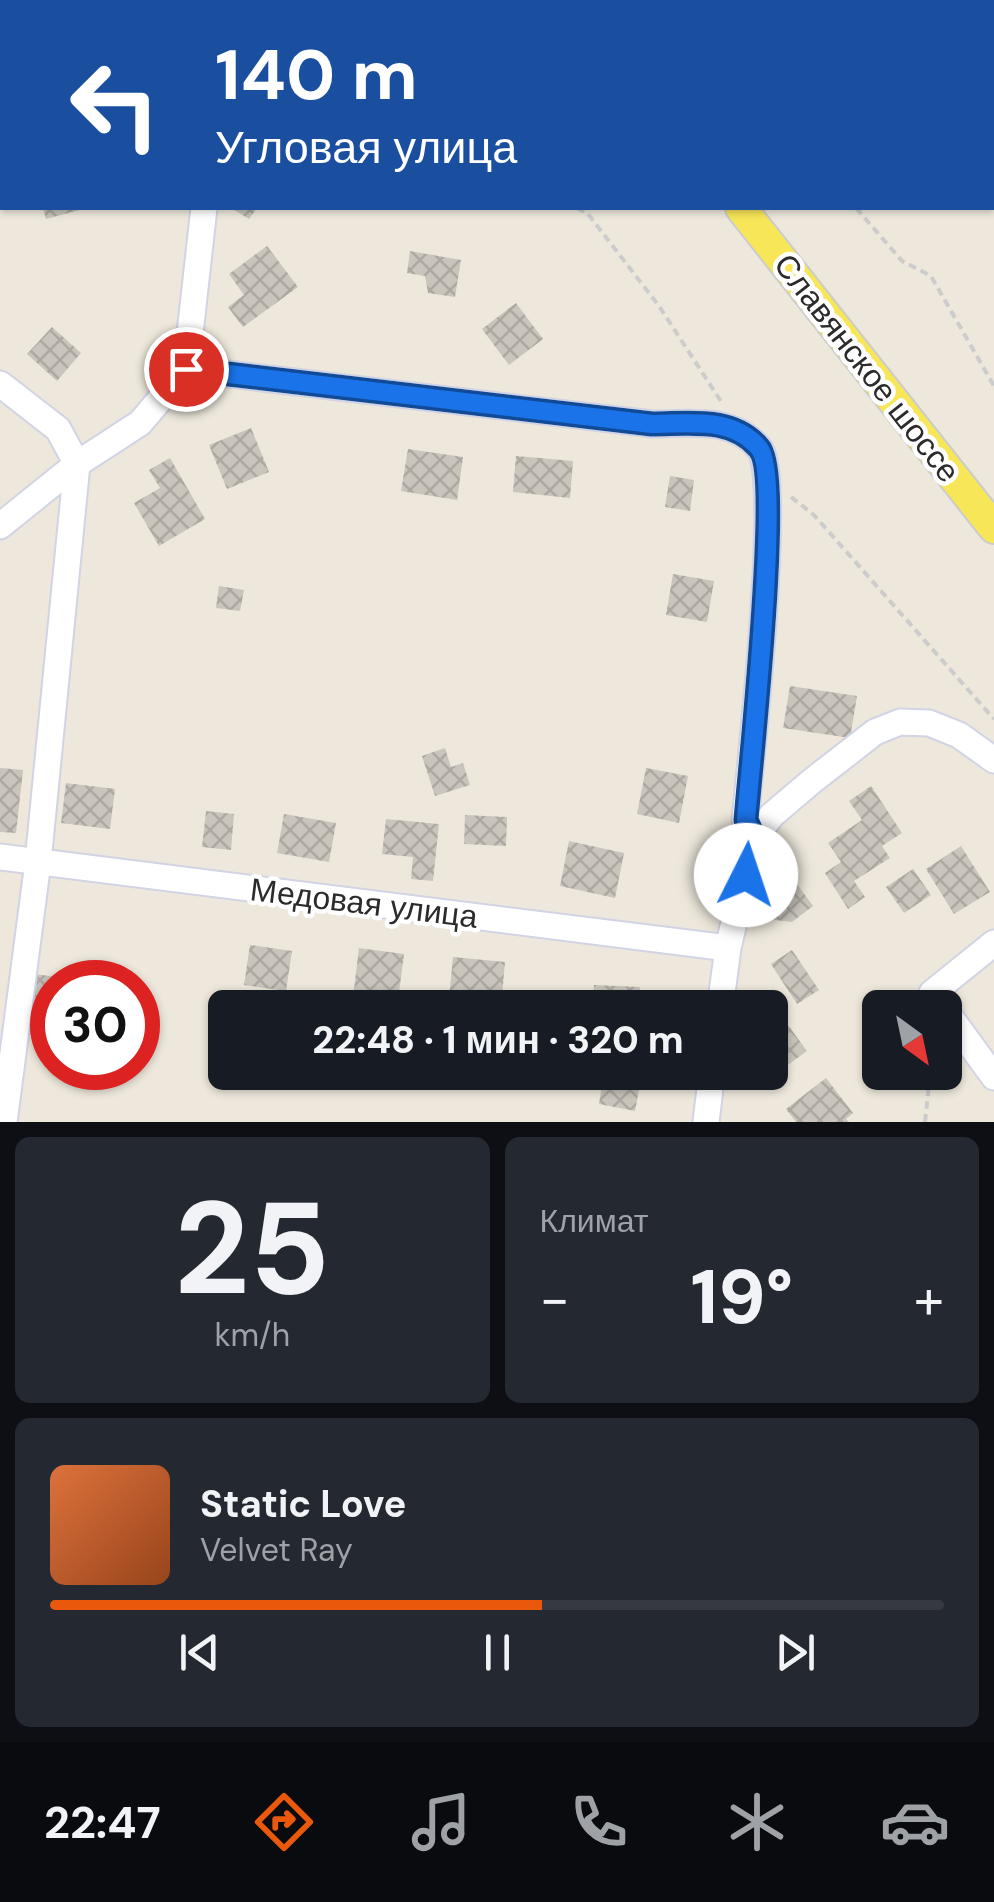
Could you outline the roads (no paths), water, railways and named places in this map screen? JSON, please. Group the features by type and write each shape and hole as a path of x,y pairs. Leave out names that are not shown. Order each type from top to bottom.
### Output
{"main road":[{"name":"Славянское шоссе","path":"743,210 994,528"}],"street":[{"path":"0,526 77,464 140,423 186,369 204,210"},
{"path":"186,369 652,424 717,424 741,432 758,446 766,469 769,542 746,820 754,838"},
{"path":"0,384 58,429 77,464 38,862 5,1075 4,1122"},
{"path":"722,990 728,948 754,838 772,815 812,781 875,732 900,722 929,723 959,735 994,760"},
{"name":"Медовая улица","path":"0,857 728,948"},
{"path":"937,990 994,944"},
{"path":"962,1033 994,1077"},
{"path":"706,1122 710,1090"}]}
